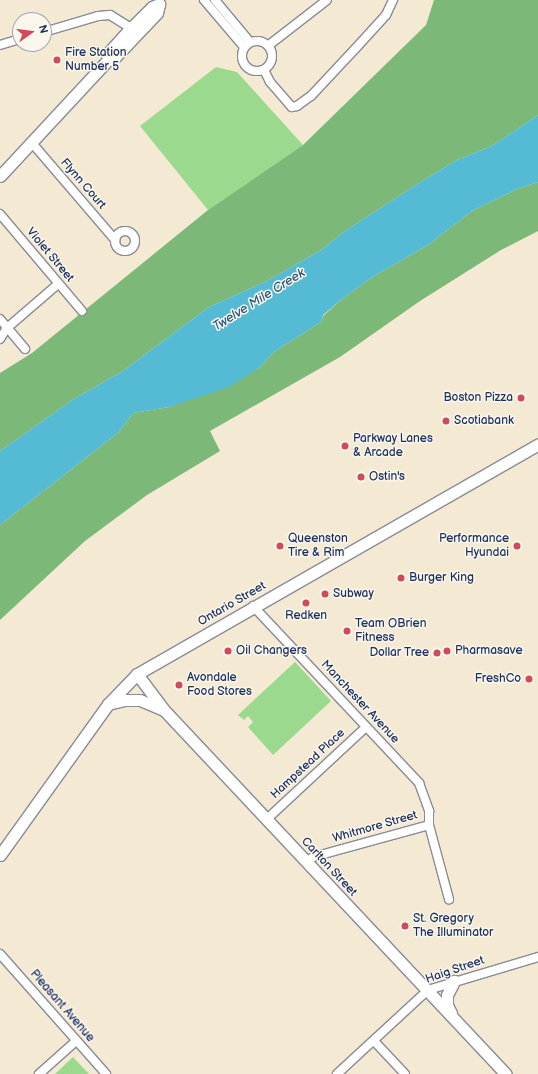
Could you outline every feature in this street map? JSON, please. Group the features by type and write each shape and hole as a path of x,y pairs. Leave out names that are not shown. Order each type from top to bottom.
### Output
{"main road":[{"path":"107,61 110,51 131,28 152,7 162,2"},
{"path":"0,176 107,61 116,56 156,13 162,2"},
{"name":"Ontario Street","path":"0,855 108,704 137,674 253,606 352,552 538,444"},
{"name":"Carlton Street","path":"137,674 164,710 506,1074"},
{"path":"108,704 124,700 140,700 164,710"},
{"path":"454,980 447,995 447,1005 455,1018"}],"street":[{"path":"204,0 247,44"},
{"path":"215,0 247,44"},
{"path":"269,45 327,0"},
{"path":"264,70 270,82 292,108 311,96 355,49 386,15 393,0"},
{"path":"52,30 98,16 110,15 131,28"},
{"path":"259,40 269,45 272,59 264,70 254,71 245,65 242,56 247,44 259,40"},
{"path":"0,45 12,41"},
{"name":"Flynn Court","path":"32,143 115,240"},
{"name":"Violet Street","path":"0,214 82,311"},
{"path":"0,339 7,328 58,284"},
{"path":"0,319 24,349"},
{"name":"Manchester Avenue","path":"253,606 420,783 429,811 429,824 449,899"},
{"name":"Hampstead Place","path":"267,819 366,726"},
{"name":"Whitmore Street","path":"307,862 313,857 429,824"},
{"name":"Pleasant Avenue","path":"0,954 106,1074"},
{"name":"Haig Street","path":"337,1074 428,990 454,980 538,957"},
{"path":"39,1074 76,1041"},
{"path":"374,1041 405,1074"}],"green space":[{"path":"434,0 538,0 538,115 492,146 457,160 419,183 342,233 323,249 267,281 209,307 123,371 74,399 0,451 0,373 32,353 208,210 303,145 426,25"},
{"path":"216,67 237,72 303,145 208,210 140,126"},
{"path":"538,182 538,231 501,250 420,301 340,357 210,431 220,451 147,495 85,541 0,620 0,525 119,432 133,413 169,407 259,368 275,351 321,322 323,316 342,299 374,276 428,245 472,211 517,189"},
{"path":"295,662 331,701 273,755 248,727 253,722 248,716 244,720 238,715"},
{"path":"73,1057 89,1074 55,1074"}],"water":[{"name":"Twelve Mile Creek","path":"538,115 538,182 517,189 472,211 428,245 374,276 323,315 321,322 275,351 259,368 229,387 169,407 133,413 119,432 0,525 0,451 74,399 123,371 209,307 267,281 323,249 342,233 419,183 457,160 492,146"}],"place":[{"name":"Fire Station Number 5","path":"57,60"},
{"name":"Boston Pizza","path":"521,398"},
{"name":"Scotiabank","path":"446,421"},
{"name":"Parkway Lanes & Arcade","path":"345,446"},
{"name":"Ostin's","path":"361,477"},
{"name":"Queenston Tire & Rim","path":"280,546"},
{"name":"Performance Hyundai","path":"517,546"},
{"name":"Burger King","path":"401,578"},
{"name":"Subway","path":"325,594"},
{"name":"Redken","path":"306,603"},
{"name":"Team OBrien Fitness","path":"347,631"},
{"name":"Oil Changers","path":"228,651"},
{"name":"Pharmasave","path":"447,651"},
{"name":"Dollar Tree","path":"437,653"},
{"name":"FreshCo","path":"529,679"},
{"name":"Avondale Food Stores","path":"179,685"},
{"name":"St. Gregory The Illuminator","path":"405,926"}]}
